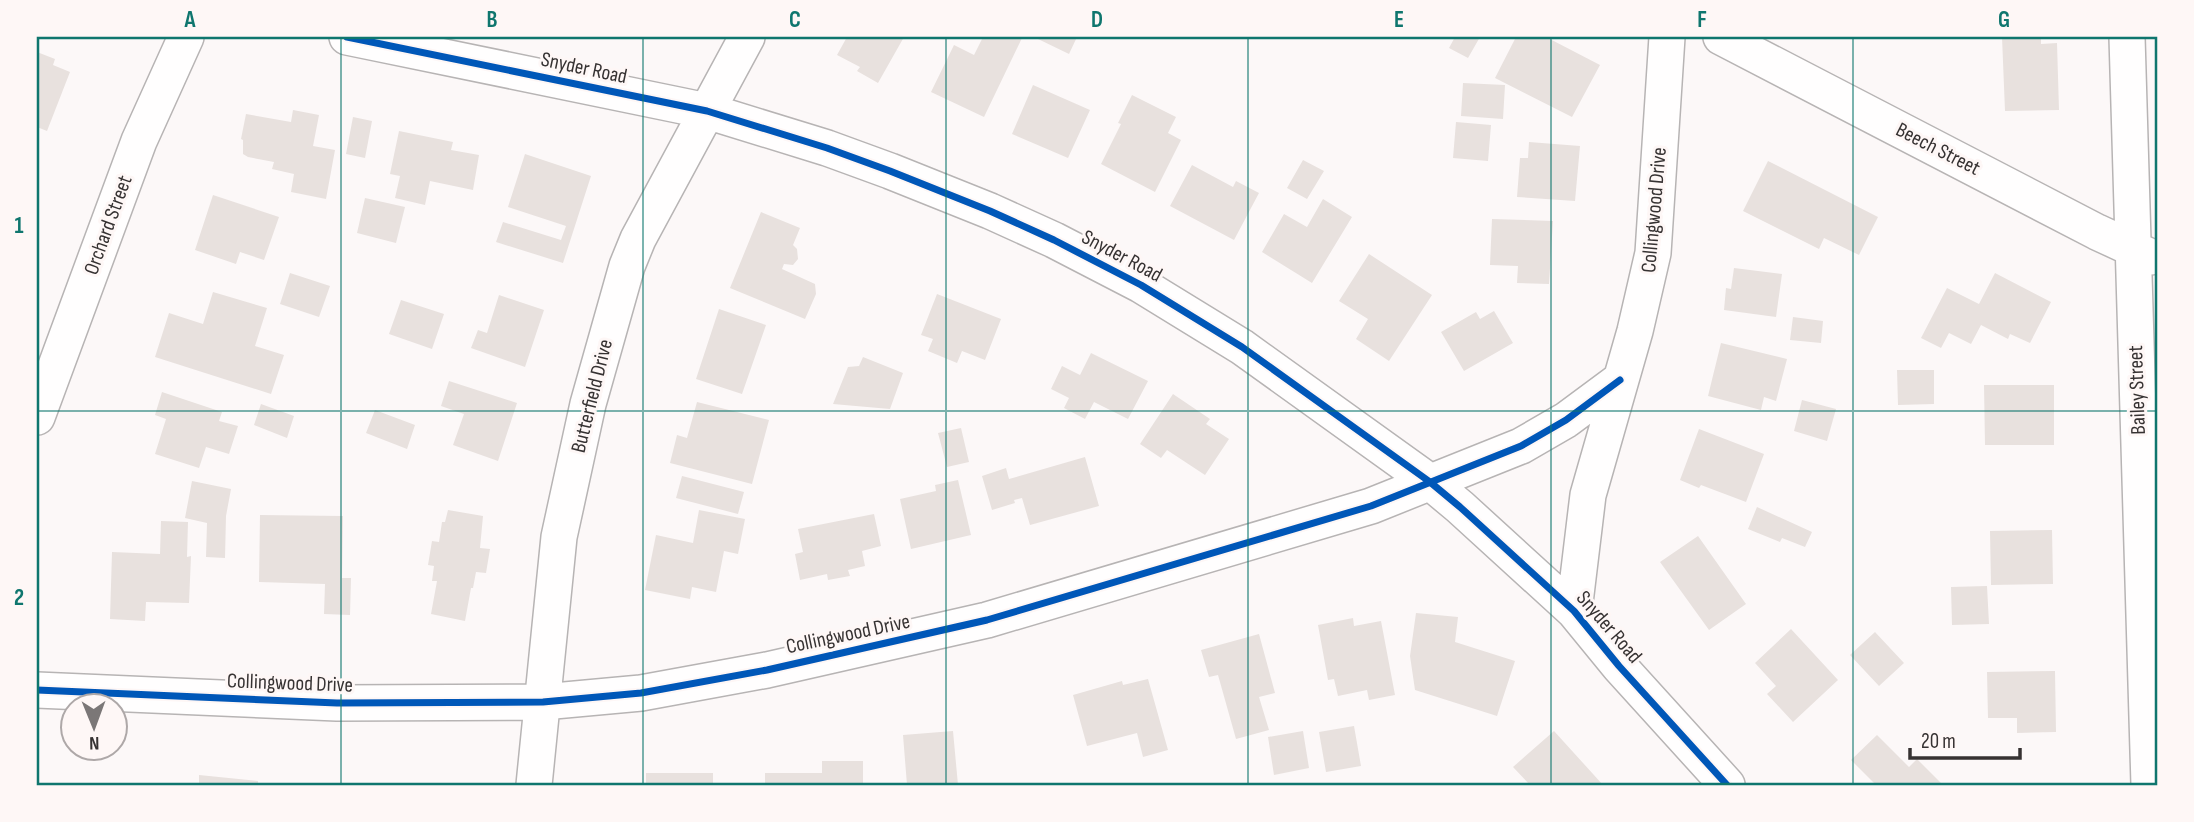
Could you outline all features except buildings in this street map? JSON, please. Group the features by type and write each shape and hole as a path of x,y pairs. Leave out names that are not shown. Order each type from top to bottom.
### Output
{"street":[{"name":"Orchard Street","path":"37,417 139,141 186,37"},
{"name":"Snyder Road","path":"346,37 707,111 890,171 1055,240 1140,285 1226,337 1430,482 1508,548 1574,611 1619,666 1727,785"},
{"name":"Butterfield Drive","path":"534,785 559,537 588,404 627,266 638,239 747,37"},
{"name":"Collingwood Drive","path":"1574,611 1587,495 1636,331 1653,253 1667,37"},
{"name":"Beech Street","path":"1721,37 2145,255"},
{"name":"Bailey Street","path":"2127,37 2145,255 2152,673 2149,785"},
{"name":"Collingwood Drive","path":"37,690 337,703 543,702 641,693 758,671 974,623 1371,506 1521,446 1566,421 1620,380"}],"cycle path":[{"path":"347,37 707,111 827,148 990,211 1054,240 1141,285 1242,347 1430,482 1460,507 1574,611 1619,666 1727,785"},
{"path":"37,690 337,703 543,702 641,693 767,670 987,620 1371,506 1521,446 1566,420 1620,380"}]}
